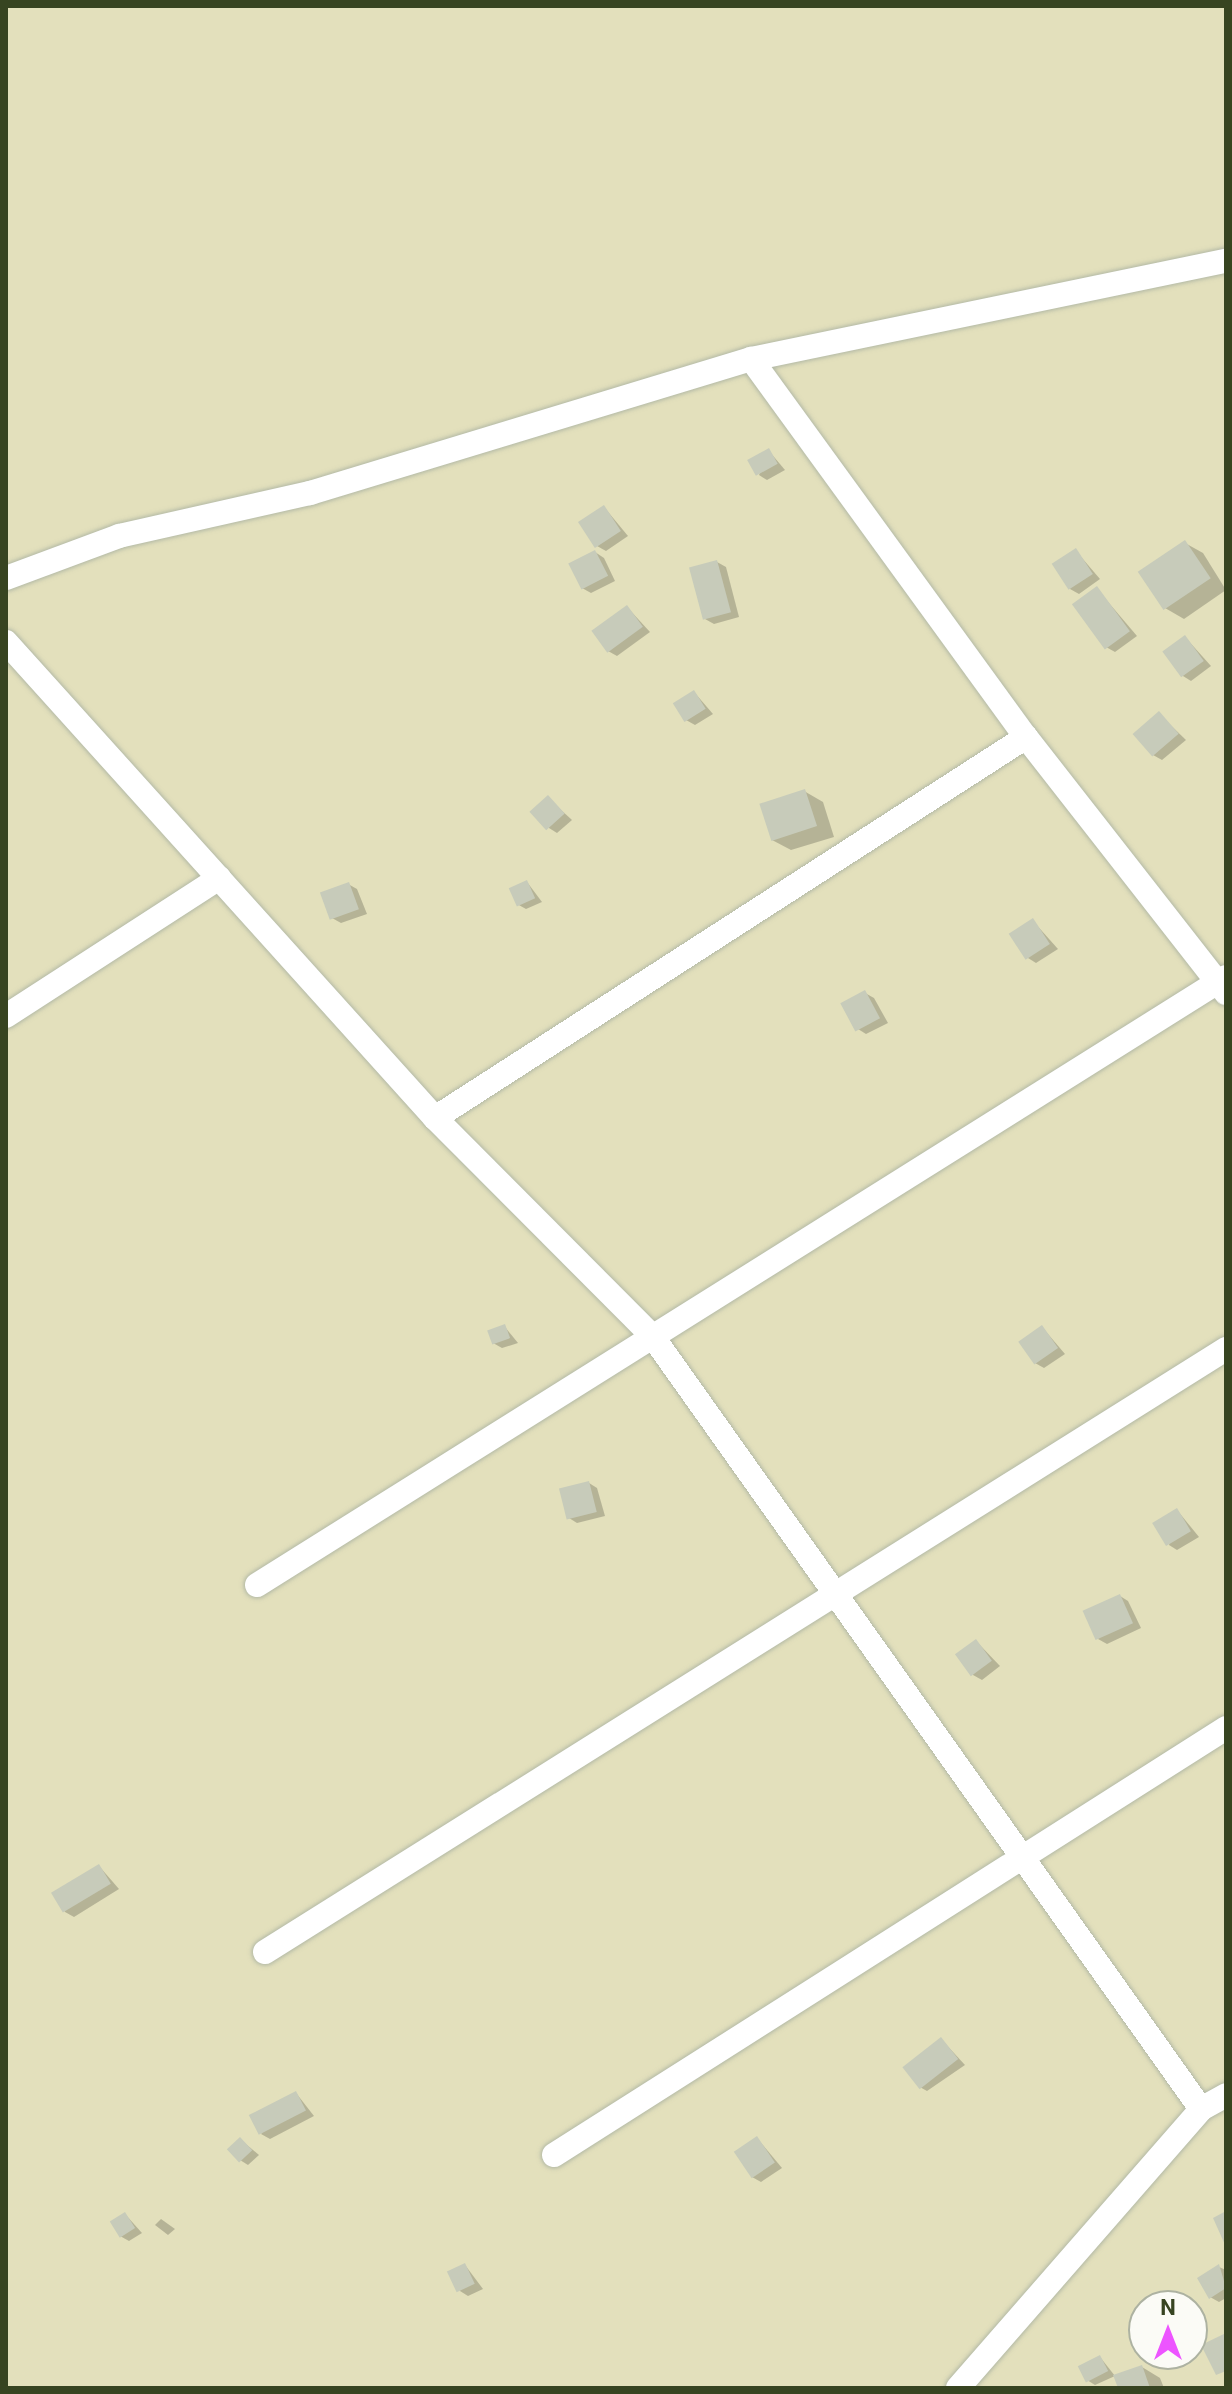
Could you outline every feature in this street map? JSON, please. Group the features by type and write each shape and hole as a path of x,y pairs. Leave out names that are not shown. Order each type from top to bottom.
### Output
{"street":[{"path":"6,578 119,536 310,493 751,359 1226,261"},
{"path":"257,1585 1223,984 1026,737 751,359"},
{"path":"6,642 435,1118 653,1337 838,1591 1201,2109"},
{"path":"435,1118 1026,737"},
{"path":"6,1016 219,878"},
{"path":"265,1952 1226,1349"},
{"path":"554,2155 1226,1728"},
{"path":"958,2388 1201,2109 1226,2095"}],"shaded area":[{"path":"6,6 1226,6 1226,2388 6,2388"}],"building":[{"path":"769,448 778,464 756,476 747,460"},
{"path":"604,505 621,531 595,548 578,522"},
{"path":"1185,540 1211,578 1163,610 1138,572"},
{"path":"1076,548 1093,574 1069,590 1052,564"},
{"path":"595,550 608,576 581,589 568,564"},
{"path":"717,560 731,612 703,620 689,568"},
{"path":"1097,586 1130,631 1105,650 1072,604"},
{"path":"627,605 643,627 607,653 591,631"},
{"path":"1185,635 1204,661 1181,677 1162,651"},
{"path":"694,690 706,709 684,722 673,703"},
{"path":"1159,711 1179,734 1152,757 1133,734"},
{"path":"805,789 817,826 771,841 759,804"},
{"path":"548,795 565,814 546,830 529,812"},
{"path":"527,880 535,898 517,906 509,888"},
{"path":"349,882 359,909 330,920 320,893"},
{"path":"1033,918 1050,944 1026,960 1009,934"},
{"path":"865,990 880,1018 855,1031 840,1003"},
{"path":"505,1324 510,1338 492,1345 487,1330"},
{"path":"1042,1325 1058,1348 1034,1365 1018,1342"},
{"path":"589,1481 597,1512 567,1520 559,1488"},
{"path":"1177,1508 1191,1531 1166,1546 1152,1523"},
{"path":"1120,1594 1133,1623 1096,1640 1083,1611"},
{"path":"976,1639 992,1661 971,1676 955,1654"},
{"path":"99,1864 111,1884 63,1913 51,1893"},
{"path":"941,2037 958,2059 920,2089 902,2067"},
{"path":"296,2091 306,2111 259,2135 249,2115"},
{"path":"757,2136 775,2163 752,2178 734,2152"},
{"path":"240,2137 252,2150 239,2162 227,2149"},
{"path":"1226,2211 1226,2247 1213,2218"},
{"path":"125,2212 135,2228 120,2238 110,2222"},
{"path":"465,2263 475,2284 457,2292 447,2271"},
{"path":"1219,2264 1226,2288 1209,2299 1208,2290 1204,2290 1197,2278"},
{"path":"1226,2333 1226,2371 1216,2375 1208,2359 1208,2342"},
{"path":"1100,2355 1108,2371 1086,2382 1078,2366"},
{"path":"1128,2370 1144,2370 1150,2388 1118,2388 1113,2375"}]}
